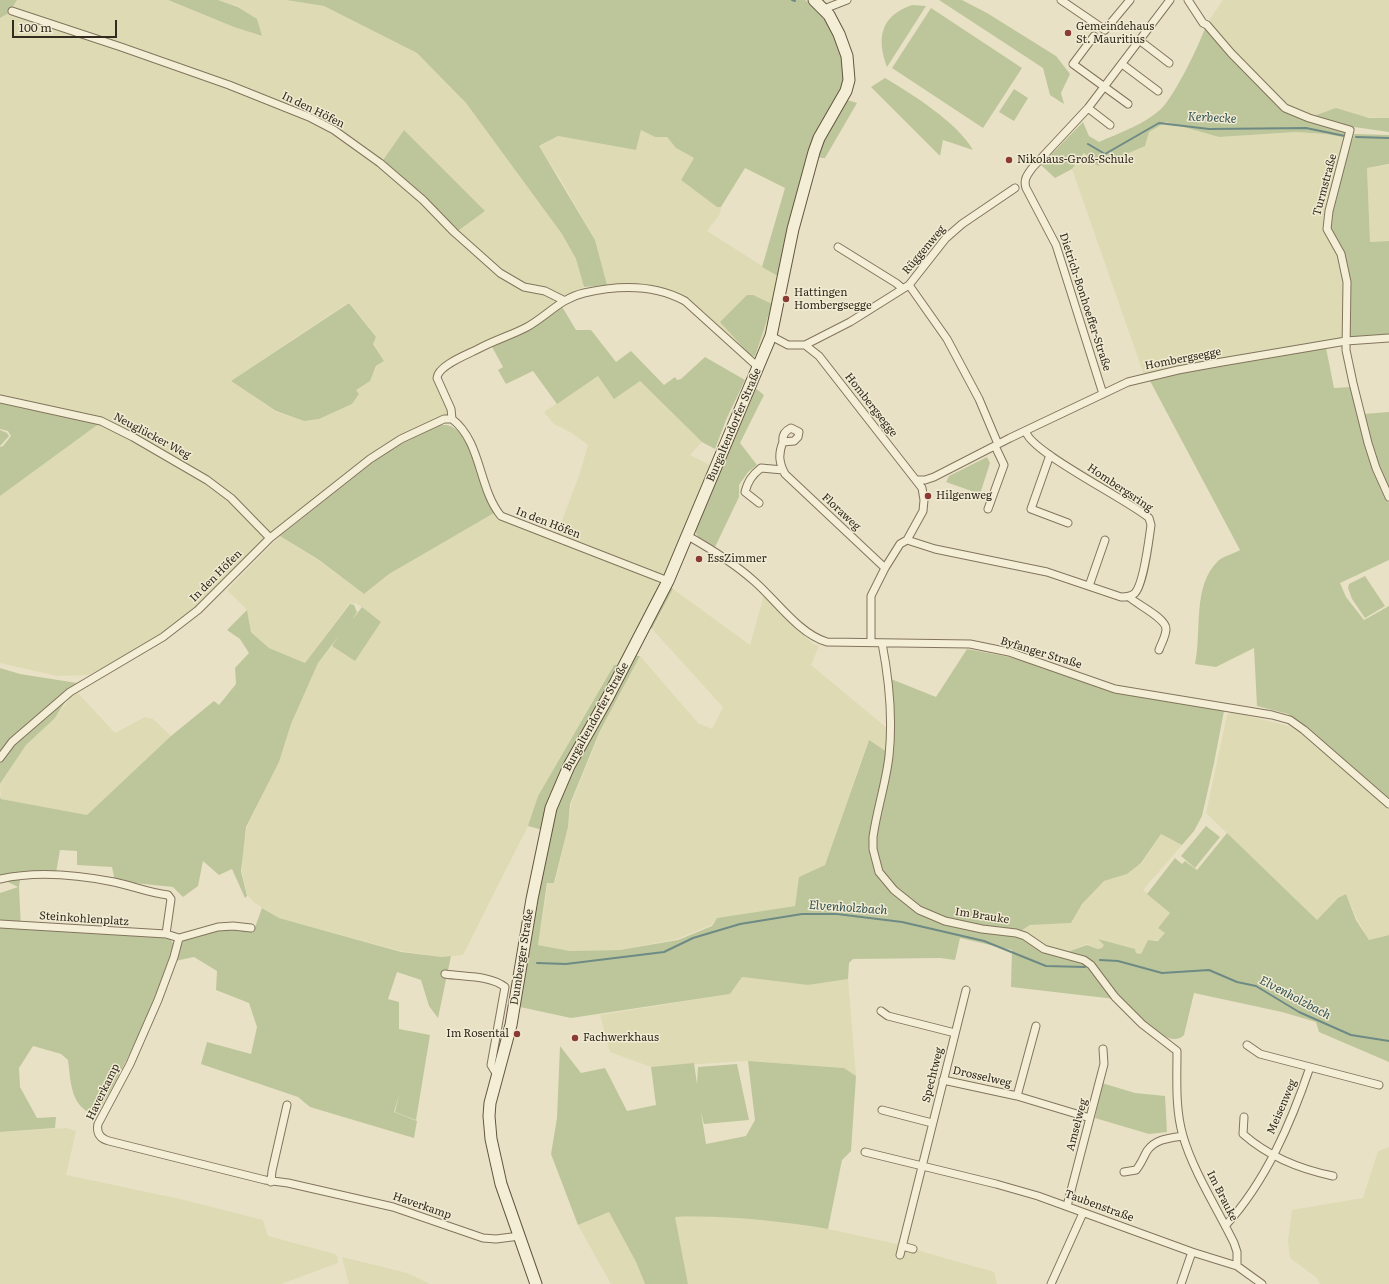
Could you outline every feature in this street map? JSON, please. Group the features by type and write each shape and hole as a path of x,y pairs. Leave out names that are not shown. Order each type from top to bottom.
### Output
{"main road":[{"name":"Burgaltendorfer Straße","path":"545,838 551,808 560,784 668,581 688,536 732,424 758,367 770,336 793,229 814,152 823,132 846,91 849,80 848,64 842,42 833,22 824,8 814,0"},
{"name":"Dumberger Straße","path":"536,1284 501,1184 491,1139 489,1116 490,1103 511,1021 530,907 545,838"}],"street":[{"path":"824,8 847,0"},
{"path":"1061,0 1105,30 1130,0"},
{"path":"1110,125 1088,108 1170,0"},
{"name":"Turmstraße","path":"1188,0 1203,23 1207,24 1231,53 1285,108 1296,114 1350,130 1326,222 1328,233 1341,254 1347,282 1346,341 1348,359 1368,443 1376,468 1389,497"},
{"name":"In den Höfen","path":"12,11 229,85 309,117 334,130 380,163 423,200 454,232 500,273 524,287 545,291 563,300"},
{"path":"1094,36 1073,64 1128,104"},
{"path":"1139,40 1168,63"},
{"path":"1122,64 1158,91"},
{"name":"Dietrich-Bonhoeffer-Straße","path":"1088,108 1026,176 1026,188 1056,244 1103,394"},
{"name":"Rüggenweg","path":"805,345 856,318 909,284 950,235 1015,188"},
{"path":"838,247 902,288"},
{"path":"909,284 954,350 979,399 1004,465 988,509"},
{"name":"In den Höfen","path":"452,420 451,409 437,378 441,368 496,340 527,327 547,314 563,300 583,293 612,288 642,288 669,293 685,301 758,367"},
{"path":"770,336 788,345 805,345"},
{"name":"Hombergsegge","path":"805,345 819,356 917,480 925,480 934,477 996,445 1128,382 1172,371 1346,341 1389,338"},
{"name":"Neuglücker Weg","path":"0,398 101,421 133,437 207,480 231,498 270,538"},
{"name":"In den Höfen","path":"0,758 12,742 70,692 158,640 198,610 270,538 385,448 444,419 452,420 463,430 472,446 492,501 501,516 668,581"},
{"name":"Hombergsring","path":"1026,431 1029,439 1050,455 1145,515 1150,521 1140,582 1135,593 1129,597"},
{"path":"783,442 779,451 780,465 783,470"},
{"path":"1050,455 1031,510 1068,523"},
{"path":"759,503 745,492 747,483 752,475 761,468 783,470"},
{"name":"Floraweg","path":"783,470 885,568"},
{"path":"871,642 871,596 885,568 900,544 907,540 923,511 924,505 922,488 917,480"},
{"name":"Byfanger Straße","path":"688,536 714,551 752,580 807,633 818,640 827,642 970,644 1009,652 1115,689 1272,715 1290,720 1304,730 1389,804"},
{"path":"907,540 935,550 1047,572 1121,597 1129,597 1157,617 1165,625 1166,631 1159,650"},
{"path":"1089,586 1105,540"},
{"name":"Im Brauke","path":"882,643 888,680 890,726 889,757 878,803 873,837 873,849 879,872 894,890 919,910 945,921 982,929 1016,933 1025,936 1044,949 1076,956 1091,965 1115,997 1142,1024 1177,1051 1178,1110 1183,1136 1203,1183 1226,1225 1237,1252 1237,1266"},
{"path":"0,879 13,876 54,875 112,882 147,892 168,895 171,899 166,934"},
{"name":"Steinkohlenplatz","path":"0,924 166,934 179,938"},
{"path":"179,938 218,927 233,926 251,928"},
{"name":"Haverkamp","path":"179,938 172,964 158,1000 130,1064 100,1119 97,1129 101,1137 110,1141 271,1182 288,1183 393,1207 483,1238 496,1239 520,1236"},
{"name":"Dumberger Straße","path":"445,974 499,982 505,987 491,1065 497,1075"},
{"name":"Spechtweg","path":"920,1166 944,1080 966,990"},
{"path":"881,1011 888,1016 955,1033"},
{"name":"Drosselweg","path":"1017,1096 1036,1026"},
{"name":"Meisenweg","path":"1247,1045 1260,1054 1379,1085"},
{"name":"Amselweg","path":"1067,1206 1104,1064 1103,1049"},
{"name":"Meisenweg","path":"1226,1225 1243,1205 1273,1156 1293,1114 1310,1067"},
{"name":"Drosselweg","path":"944,1080 1017,1096 1090,1118"},
{"path":"271,1182 272,1171 287,1105"},
{"path":"882,1110 932,1123"},
{"name":"Meisenweg","path":"1244,1117 1243,1134 1254,1144 1273,1156 1302,1168 1333,1176"},
{"path":"1124,1172 1136,1170 1142,1162 1146,1152 1159,1140 1183,1136"},
{"name":"Taubenstraße","path":"865,1152 996,1184 1067,1206 1192,1252 1237,1266 1262,1284"},
{"path":"900,1255 920,1166"},
{"path":"1051,1284 1083,1213"},
{"path":"902,1246 913,1249"},
{"path":"1181,1284 1192,1252"}],"shaded area":[{"path":"17,0 167,0 234,27 261,36 257,20 238,6 218,0 285,0 324,6 417,53 466,103 562,234 576,259 584,287 562,296 545,288 525,286 501,272 457,232 485,211 404,130 381,163 335,129 310,116 122,45 63,26 60,29 121,48 228,87 308,119 333,131 379,164 498,274 523,288 544,293 558,300 546,311 526,323 490,339 441,366 435,372 438,389 449,409 450,417 443,417 407,432 383,445 351,468 273,532 269,532 264,529 232,497 208,479 169,454 134,436 101,420 76,412 0,397 0,18 9,13","holes":["349,302 376,337 373,343 384,361 377,366 369,381 355,390 359,394 352,404 319,419 304,421 276,412 231,381"]},
{"path":"1223,0 1389,0 1389,118 1297,116 1206,25"},
{"path":"1166,122 1219,137 1296,132 1326,134 1347,138 1324,223 1339,254 1345,283 1343,338 1233,356 1144,375 1072,169 1085,153 1149,132"},
{"path":"641,130 655,137 667,137 676,148 694,158 681,180 717,207 721,207 720,214 707,231 778,276 766,332 754,360 692,304 670,290 653,286 607,285 595,240 558,175 539,147 558,136 636,150"},
{"path":"1389,165 1389,241 1370,242 1367,168"},
{"path":"598,376 640,381 702,442 690,455 710,465 666,574 659,575 557,534 580,473 588,445 572,433 554,424 544,412"},
{"path":"100,423 133,439 205,481 231,500 264,536 263,540 197,608 160,637 130,655 88,675 57,676 0,663 0,496"},
{"path":"494,513 500,518 657,581 660,585 619,665 614,665 538,796 532,818 463,955 442,957 400,951 279,918 255,903 247,895 242,871 242,856 247,826 279,762 291,724 318,663 332,646 355,661 381,622 356,603 349,604 305,663 269,648 251,631 247,610 227,590 280,536 319,561 364,594 389,574"},
{"path":"673,589 750,645 764,595 813,644 819,646 811,665 888,729 887,752 868,741 825,865 799,877 795,906 717,918 711,925 677,939 620,950 570,951 538,945 548,883 555,883 568,827 571,804 600,732 640,656 698,723 712,729 723,707 653,630"},
{"path":"76,691 115,733 145,717 153,719 171,736 87,815 1,799 0,785 26,745 55,718"},
{"path":"1232,712 1289,726 1303,735 1389,809 1389,935 1369,940 1357,919 1346,894 1337,899 1317,920 1206,813 1227,715"},
{"path":"1161,834 1182,845 1143,890 1170,913 1158,928 1165,933 1159,940 1148,940 1141,954 1136,953 1135,949 1098,939 1105,945 1102,948 1098,949 1087,944 1067,952 1044,946 1021,931 1031,925 1071,923 1082,904 1104,881 1126,874 1142,863"},
{"path":"742,977 808,985 848,979 856,1076 844,1068 748,1061 651,1067 610,1052 600,1015 730,994"},
{"path":"66,1128 76,1131 66,1175 180,1199 263,1220 268,1236 335,1254 338,1258 338,1263 281,1284 0,1284 0,1132"},
{"path":"1389,1147 1389,1284 1320,1284 1317,1278 1290,1258 1288,1241 1292,1210 1363,1198 1378,1151"},
{"path":"609,1212 636,1262 645,1284 611,1284 578,1225"},
{"path":"711,1215 751,1218 828,1229 888,1242 994,1272 997,1284 688,1284 674,1217"},
{"path":"342,1257 407,1273 430,1284 349,1284"}],"green space":[{"path":"0,0 17,0 9,13 0,18"},
{"path":"168,0 218,0 238,7 257,19 262,36 234,27"},
{"path":"286,0 805,0 821,15 835,37 840,49 845,73 844,85 838,97 857,103 825,158 808,157 778,276 762,267 785,188 745,168 721,207 717,207 681,180 694,158 676,148 667,137 655,137 641,130 636,150 558,136 539,146 595,240 607,285 584,287 576,259 562,234 466,103 417,53 324,6"},
{"path":"939,0 962,0 987,13 1056,56 1070,74 1061,93 1064,104 1050,95 1043,68"},
{"path":"912,5 926,6 887,67 882,46 884,29 893,15"},
{"path":"931,8 1022,68 983,128 892,68"},
{"path":"1206,25 1278,103 1349,130 1347,138 1326,134 1296,132 1219,137 1166,122 1149,132 1145,146 1098,166 1084,153 1072,169 1055,178 1041,165 1083,122 1089,136 1099,142 1140,124 1161,109 1173,93 1186,69"},
{"path":"885,78 946,119 966,140 973,150 943,140 940,156 871,87"},
{"path":"1014,89 1028,98 1014,121 999,112"},
{"path":"1336,108 1369,118 1389,118 1389,132 1354,127 1311,117"},
{"path":"404,130 485,211 458,231 381,163"},
{"path":"1354,134 1389,135 1389,164 1367,168 1370,242 1389,241 1389,335 1350,337 1349,292 1328,223 1342,170"},
{"path":"747,295 753,295 772,304 755,356 750,355 720,322"},
{"path":"349,303 376,337 373,344 384,361 376,366 370,381 356,390 359,394 352,404 319,419 304,421 276,411 231,381"},
{"path":"561,305 576,330 591,330 616,362 631,351 664,385 675,377 677,380 681,379 705,357 745,380 726,420 715,449 702,442 640,381 614,399 598,376 557,404 533,371 506,384 498,370 503,367 491,345"},
{"path":"1326,348 1334,388 1351,387 1381,490 1389,503 1389,560 1340,583 1346,597 1364,620 1389,606 1389,801 1288,714 1257,706 1254,648 1216,667 1195,664 1199,610 1204,583 1210,571 1218,561 1240,550 1149,379 1248,360"},
{"path":"754,387 764,395 740,443 757,465 748,472 739,485 739,497 715,547 698,538 695,530"},
{"path":"0,401 100,423 0,496 0,447 3,446 11,436 8,431 0,429"},
{"path":"1389,412 1389,488 1378,468 1363,414"},
{"path":"439,425 452,427 461,434 472,455 489,504 494,513 389,574 364,594 319,560 280,536 387,451"},
{"path":"0,430 7,433 9,436 0,446"},
{"path":"987,457 990,463 980,494 946,482 949,476"},
{"path":"1365,576 1385,606 1365,618 1352,599 1348,588 1349,584"},
{"path":"671,587 673,589 652,629 651,628"},
{"path":"350,604 354,605 357,612 352,620 362,607 381,622 355,661 332,646 338,637 318,663 291,724 279,762 246,827 241,871 247,896 245,898 232,869 219,875 203,861 198,886 183,897 173,887 115,881 112,867 77,865 77,851 60,850 56,873 21,873 19,887 21,928 157,937 170,939 175,946 130,1054 96,1115 87,1112 81,1107 73,1093 68,1060 61,1054 33,1046 19,1068 20,1087 37,1118 56,1117 55,1128 0,1132 0,893 18,887 0,878 0,796 1,799 87,815 171,736 214,701 219,705 236,684 235,668 249,653 240,639 227,630 247,610 251,632 269,648 305,663"},
{"path":"967,649 1009,657 1166,701 1224,711 1202,816 1194,831 1182,845 1161,834 1141,863 1127,874 1104,881 1082,904 1071,923 1030,925 1021,931 969,924 943,917 919,907 899,894 883,875 875,852 875,822 889,772 894,747 891,679 936,697"},
{"path":"635,656 640,656 599,733 570,804 568,827 554,883 547,883 538,945 570,951 620,950 678,940 712,926 717,918 795,906 799,877 825,865 869,740 887,752 872,824 878,874 918,911 1008,933 1076,959 1089,966 1115,999 1011,987 1012,950 960,938 955,960 940,958 853,959 849,963 848,979 808,985 742,977 730,994 571,1018 520,1007 523,971 553,808"},
{"path":"614,665 624,665 568,765 546,831 528,826 538,796"},
{"path":"0,668 20,674 77,683 55,718 26,745 0,784"},
{"path":"1206,826 1220,837 1195,868 1181,856"},
{"path":"1227,833 1317,920 1338,898 1346,894 1356,920 1369,940 1389,935 1389,1062 1319,1032 1316,1022 1282,1012 1194,993 1184,1035 1177,1039 1168,1038 1148,1026 1138,1017 1113,991 1098,970 1087,958 1067,952 1087,945 1098,949 1102,948 1104,945 1098,939 1135,949 1136,953 1141,954 1148,940 1158,941 1165,933 1158,928 1170,913 1147,894 1175,858 1182,864 1185,861 1197,870"},
{"path":"262,908 279,918 401,952 442,957 451,956 438,1018 429,1006 421,980 397,972 388,999 399,1002 399,1029 430,1035 416,1120 395,1112 399,1095 394,1112 417,1121 414,1138 310,1107 298,1097 201,1064 207,1042 251,1054 257,1027 249,1003 216,990 217,971 194,957 175,961 182,942 186,939 220,929 254,930"},
{"path":"560,1046 581,1073 605,1068 627,1111 656,1105 651,1067 694,1063 697,1084 698,1067 737,1064 749,1120 704,1124 701,1112 706,1144 746,1136 755,1120 748,1061 844,1068 856,1076 851,1151 842,1160 828,1229 752,1219 675,1217 688,1284 645,1284 636,1262 609,1212 578,1225 551,1154 557,1118"},
{"path":"1102,1083 1135,1093 1165,1096 1167,1132 1149,1134 1095,1118"}],"waterway":[{"name":"Kerbecke","path":"1088,144 1105,154 1159,123 1209,129 1306,128 1345,136"},
{"name":"Kerbecke","path":"1356,137 1389,138"},
{"name":"Elvenholzbach","path":"537,963 566,964 664,952 693,938 740,924 802,914 837,914 902,922 984,941 1046,966 1085,967"},
{"name":"Elvenholzbach","path":"1100,960 1118,961 1162,973 1209,970 1237,982 1256,986 1299,1012 1351,1035 1389,1041"}],"place":[{"name":"Gemeindehaus St. Mauritius","path":"1068,33"},
{"name":"Nikolaus-Groß-Schule","path":"1009,160"},
{"name":"Hattingen Hombergsegge","path":"786,299"},
{"name":"Hilgenweg","path":"928,496"},
{"name":"EssZimmer","path":"699,559"},
{"name":"Im Rosental","path":"517,1034"},
{"name":"Fachwerkhaus","path":"575,1038"}]}
